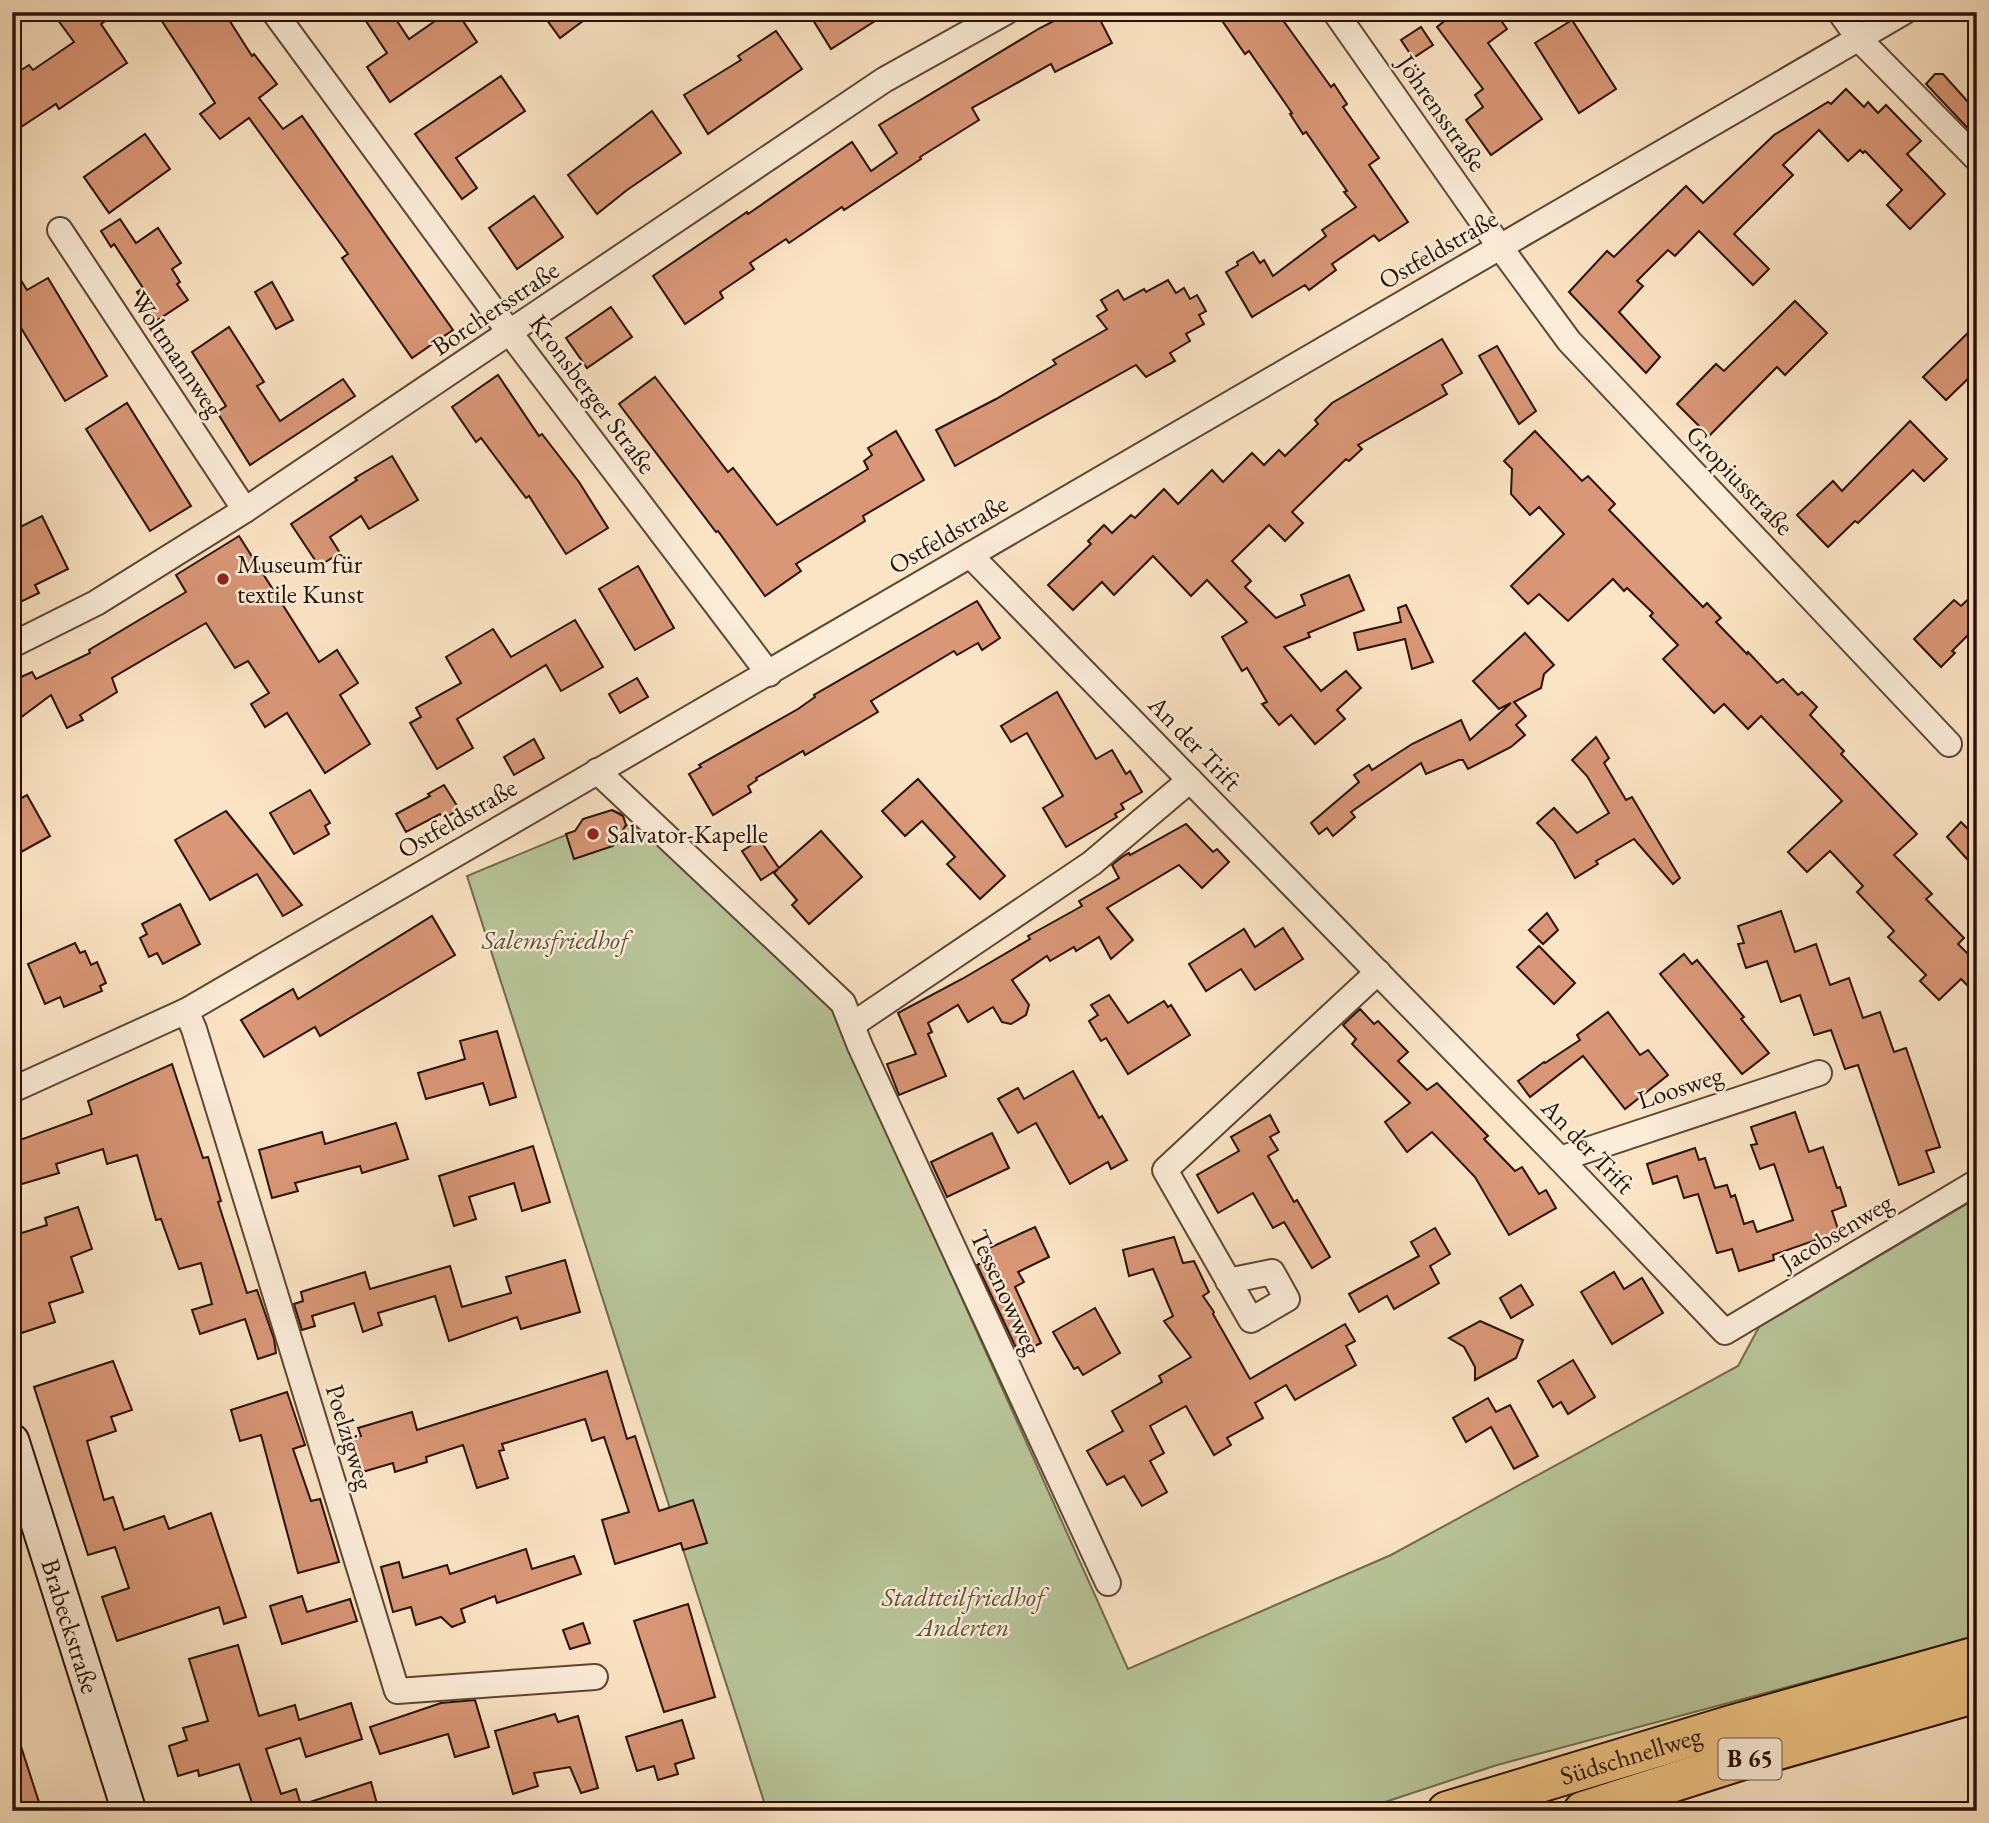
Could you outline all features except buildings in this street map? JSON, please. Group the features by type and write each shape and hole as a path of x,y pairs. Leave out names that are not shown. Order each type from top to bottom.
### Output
{"highway":[{"name":"Südschnellweg","path":"1583,1811 1911,1692 1977,1656"},
{"name":"Südschnellweg","path":"1447,1811 1911,1692 1977,1693"}],"main road":[{"name":"Brabeckstraße","path":"12,1441 129,1811"}],"street":[{"name":"Kronsberger Straße","path":"274,12 510,333 769,674"},
{"name":"Borchersstraße","path":"12,645 96,603 245,510 884,80 1006,12"},
{"name":"Jöhrensstraße","path":"1335,12 1500,247"},
{"path":"1840,12 1859,39 1977,159"},
{"name":"Ostfeldstraße","path":"12,1090 186,1011 1904,12"},
{"name":"Woltmannweg","path":"60,230 245,510"},
{"name":"Gropiusstraße","path":"1500,247 1577,350 1949,744"},
{"name":"An der Trift","path":"970,555 1560,1159 1725,1332"},
{"name":"Tessenowweg","path":"597,771 843,1003 1108,1583"},
{"path":"852,1025 1092,863 1190,780"},
{"path":"1228,1281 1166,1170 1378,972"},
{"name":"Poelzigweg","path":"186,1011 194,1029 397,1691 595,1677"},
{"name":"Loosweg","path":"1560,1159 1819,1073"},
{"name":"Jacobsenweg","path":"1725,1332 1977,1182"}],"green space":[{"path":"612,810 622,814 626,825 644,831 829,1002 1128,1669 1391,1555 1738,1366 1759,1327 1977,1198 1977,1636 1497,1765 1358,1811 767,1811 467,876 578,830 583,819"}],"place":[{"name":"Museum für textile Kunst","path":"223,579"},
{"name":"Salvator-Kapelle","path":"593,834"}],"park label":[{"name":"Salemsfriedhof","path":"555,940"},
{"name":"Stadtteilfriedhof Anderten","path":"963,1612"}]}
